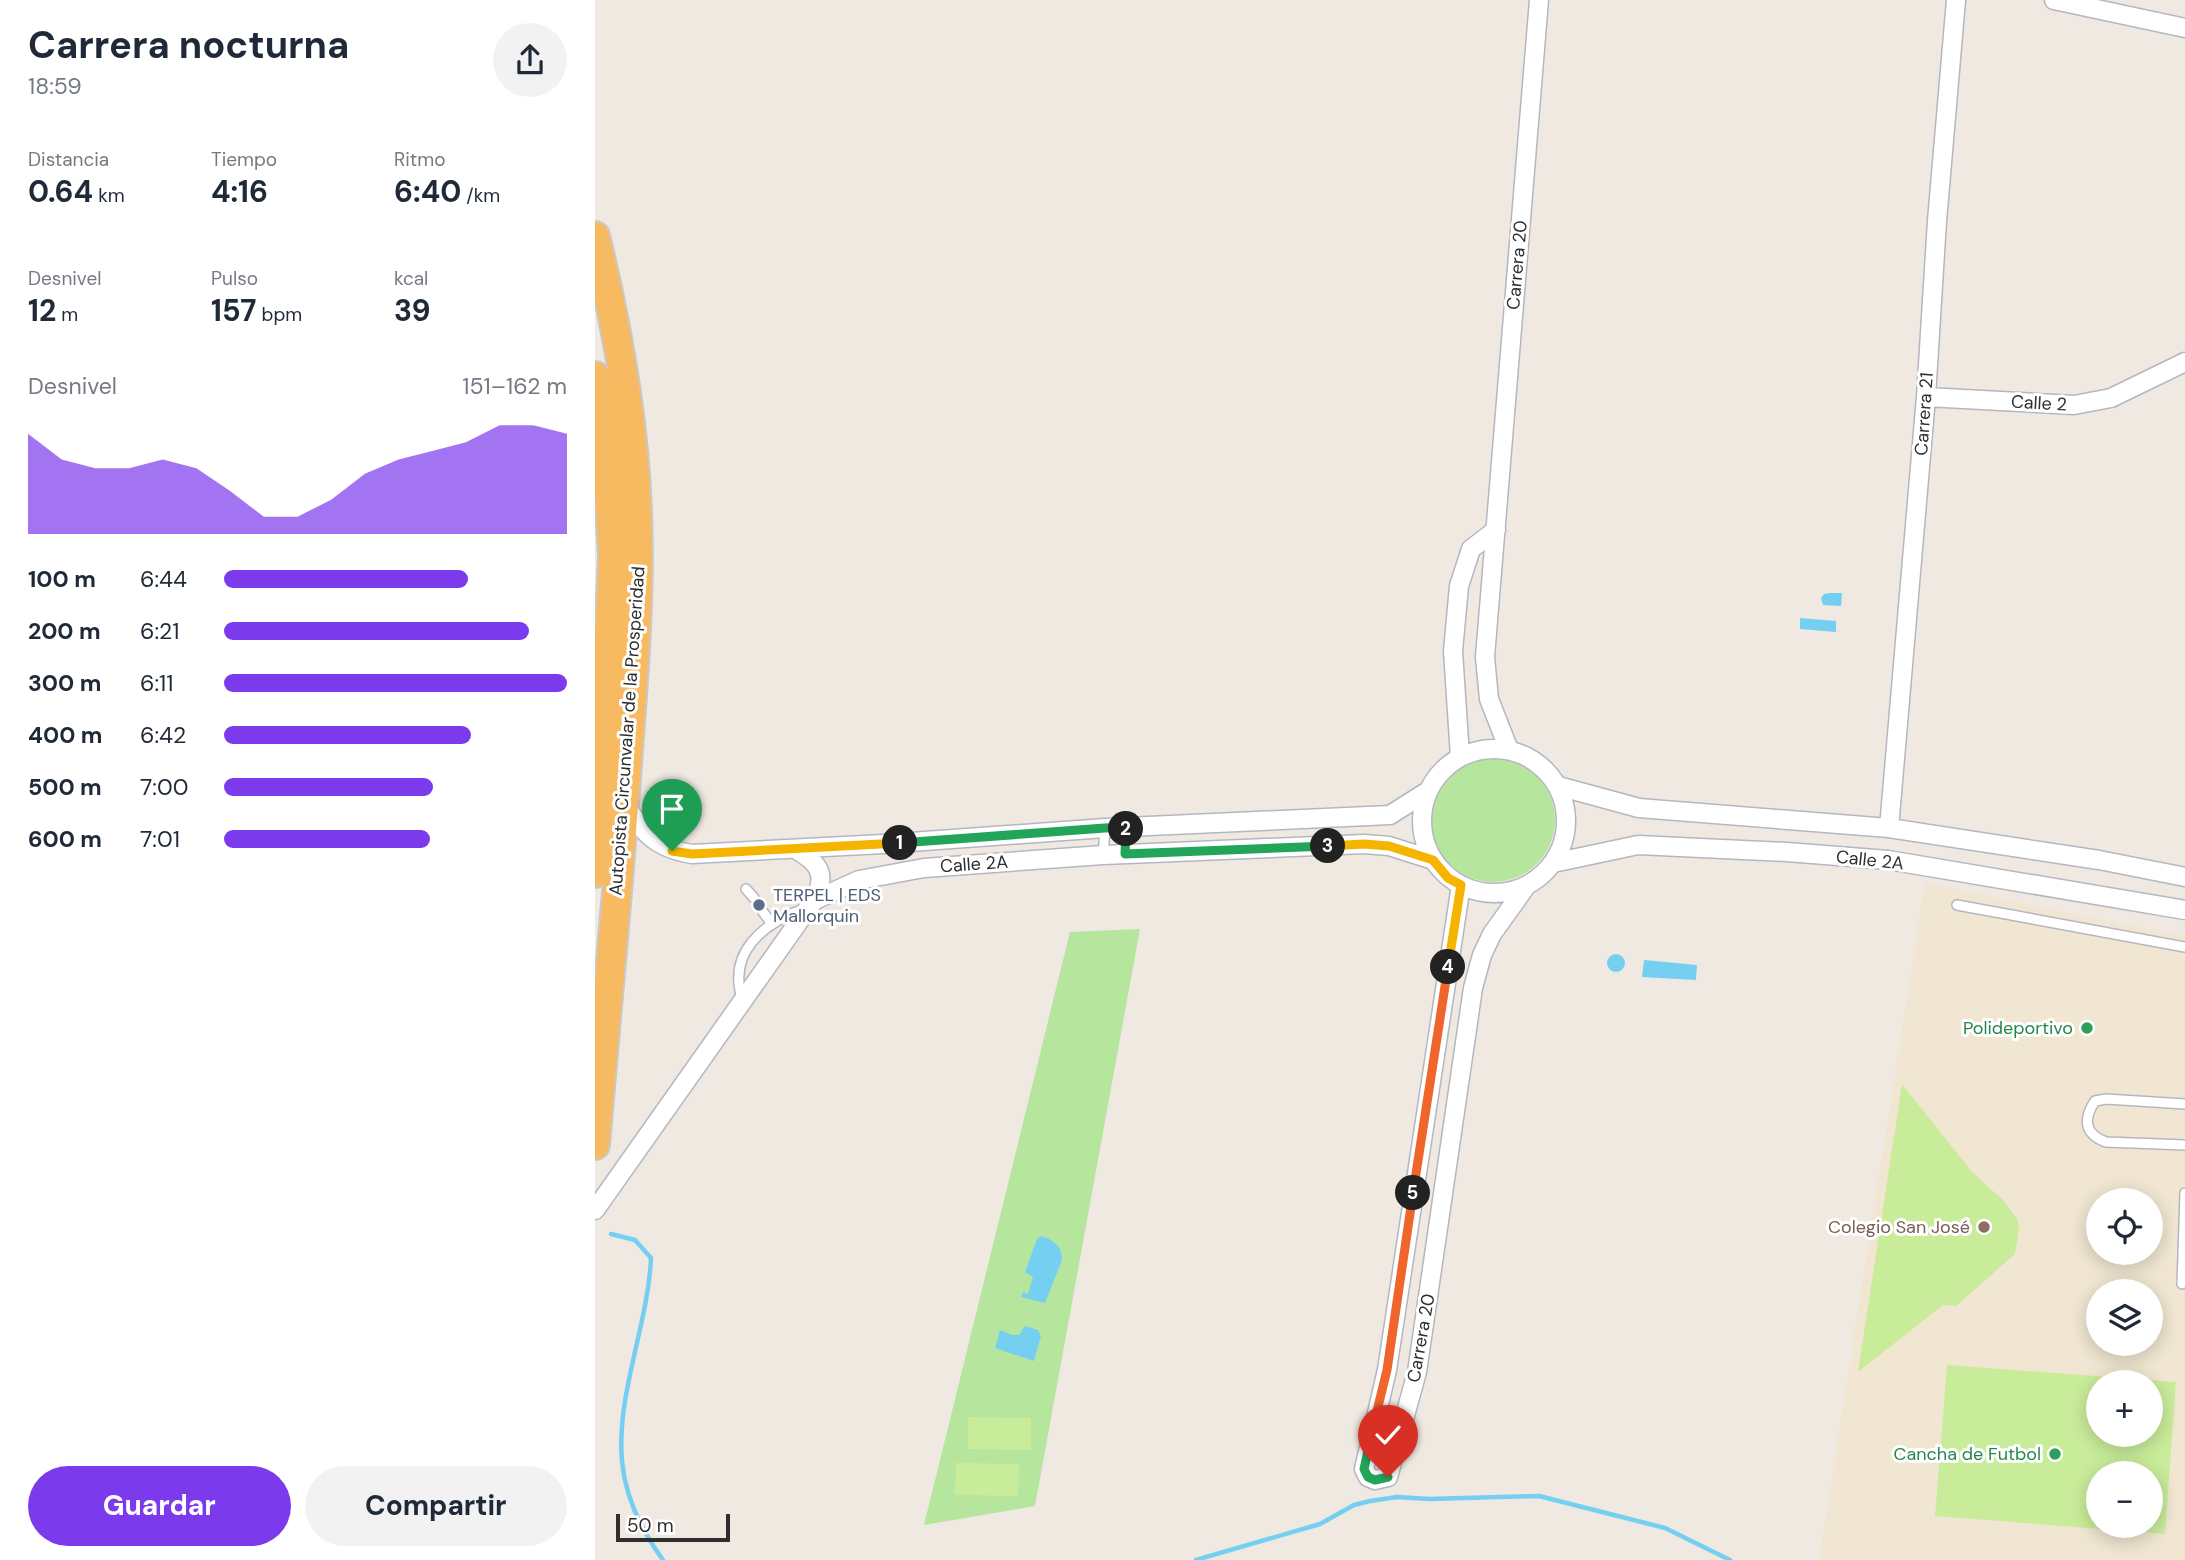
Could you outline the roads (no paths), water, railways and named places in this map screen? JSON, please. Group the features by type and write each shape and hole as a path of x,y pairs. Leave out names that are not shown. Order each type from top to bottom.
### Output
{"highway":[{"name":"Autopista Circunvalar de la Prosperidad","path":"595,236 622,367 631,438 637,511 638,605 595,1145"},
{"name":"Autopista Circunvalar de la Prosperidad","path":"595,376 606,442 613,557 595,873"}],"street":[{"name":"Carrera 20","path":"1509,750 1494,716 1486,684 1485,657 1539,0"},
{"name":"Carrera 21","path":"1889,828 1926,397 1937,221 1956,0"},
{"path":"2054,0 2185,28"},
{"name":"Calle 2","path":"1926,397 2074,405 2111,398 2185,362"},
{"path":"1460,757 1453,651 1459,586 1471,549 1496,530"},
{"path":"1484,749 1509,750 1528,757 1545,769 1558,786 1565,805 1566,826 1562,846 1553,863 1537,880 1515,891 1492,894 1469,890 1448,878 1433,860 1423,838 1422,814 1428,792 1441,771 1460,757 1484,749"},
{"name":"Calle 2A","path":"1558,786 1639,808 1889,828 2099,860 2185,877"},
{"name":"Calle 2A","path":"624,804 642,831 656,843 672,851 692,854 1105,828 1390,815 1428,792"},
{"name":"Calle 2A","path":"812,904 859,880 924,868 1103,855 1364,844 1389,846 1433,860"},
{"name":"Calle 2A","path":"1553,863 1638,845 1787,852 1888,860 2185,910"},
{"path":"595,1210 812,904 821,887 819,867 795,849"},
{"name":"Carrera 20","path":"1461,885 1387,1370 1364,1469 1368,1477 1375,1480 1388,1477 1417,1372 1473,988 1482,955 1493,934 1527,885"}],"lane":[{"path":"1125,854 1126,827"},
{"path":"1103,855 1105,828"},
{"path":"746,888 754,898"},
{"path":"743,1002 737,985 747,948 762,930 785,915 812,904"},
{"path":"1957,905 2185,947"},
{"path":"764,912 772,924"},
{"path":"2185,1104 2106,1099 2095,1101 2088,1111 2088,1126 2095,1138 2106,1142 2185,1145"},
{"path":"2182,1284 2185,1193"}],"water":[{"path":"1830,593 1842,593 1841,606 1823,605 1821,598"},
{"path":"1800,618 1836,621 1836,632 1800,629"},
{"path":"1616,954 1622,957 1625,963 1622,969 1616,972 1610,969 1607,963 1610,957"},
{"path":"1644,960 1697,965 1696,980 1642,977"},
{"path":"1041,1236 1056,1244 1061,1251 1062,1260 1045,1303 1021,1297 1023,1292 1028,1294 1033,1277 1025,1272 1037,1239"},
{"path":"1025,1326 1038,1330 1041,1336 1034,1361 995,1348 1000,1330 1019,1335"}],"waterway":[{"path":"611,1234 635,1240 651,1258 649,1283 628,1385 621,1436 627,1488 636,1513 663,1560"},
{"path":"1196,1560 1320,1524 1354,1505 1370,1501 1397,1497 1429,1499 1539,1496 1665,1528 1730,1560"}],"place":[{"name":"TERPEL | EDS Mallorquin","path":"759,905"},
{"name":"Polideportivo","path":"2087,1028"},
{"name":"Colegio San José","path":"1984,1227"},
{"name":"Cancha de Futbol","path":"2055,1454"}]}
